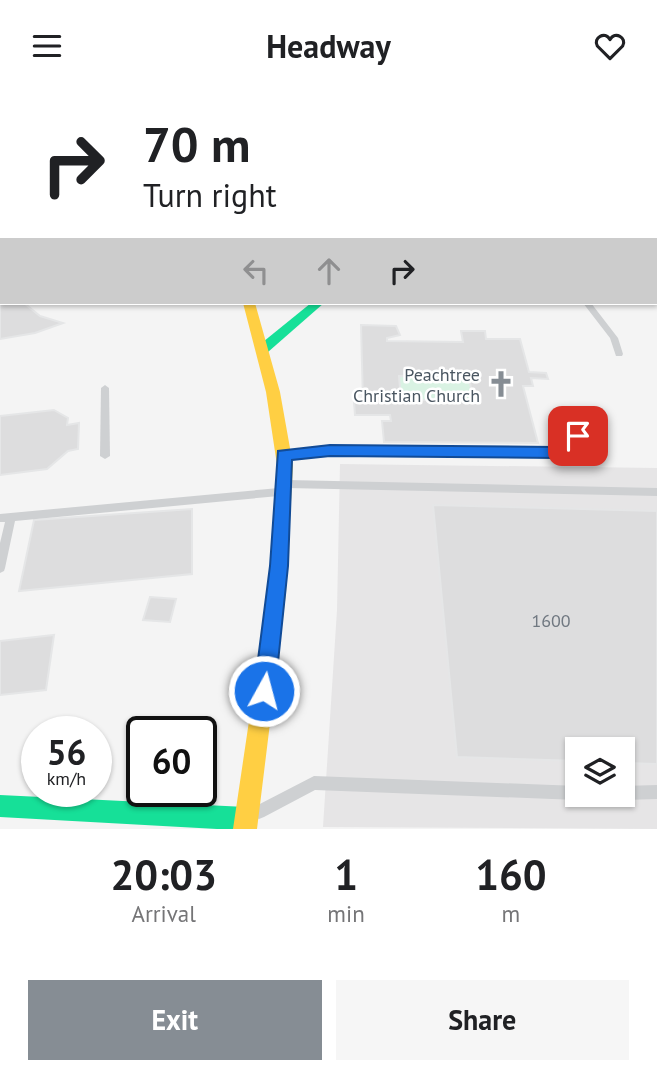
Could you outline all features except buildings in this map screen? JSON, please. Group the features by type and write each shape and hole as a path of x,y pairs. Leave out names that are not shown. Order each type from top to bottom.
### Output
{"main road":[{"path":"0,806 245,824 277,593 284,488 280,422 250,305"},
{"path":"262,349 316,305"}],"lane":[{"path":"589,305 614,338 619,354"},
{"path":"105,388 105,456"},
{"path":"284,455 330,451 558,453 578,436"},
{"path":"0,568 6,518 284,488 657,492"},
{"path":"245,824 314,783 565,793"},
{"path":"635,793 657,792"}],"shaded area":[{"path":"340,464 657,468 657,829 323,827 337,610"}],"green space":[{"name":"Peachtree Christian Church","path":"399,376 469,377 473,400 401,400"}],"traffic: fast":[{"path":"263,349 316,305"},
{"path":"0,806 246,819"}],"traffic: slow":[{"path":"245,829 277,593 285,465 273,392 250,305"}],"place":[{"name":"Peachtree Christian Church","path":"501,384"}],"route":[{"path":"264,691 277,593 284,455 330,451 558,453 578,436"}]}
